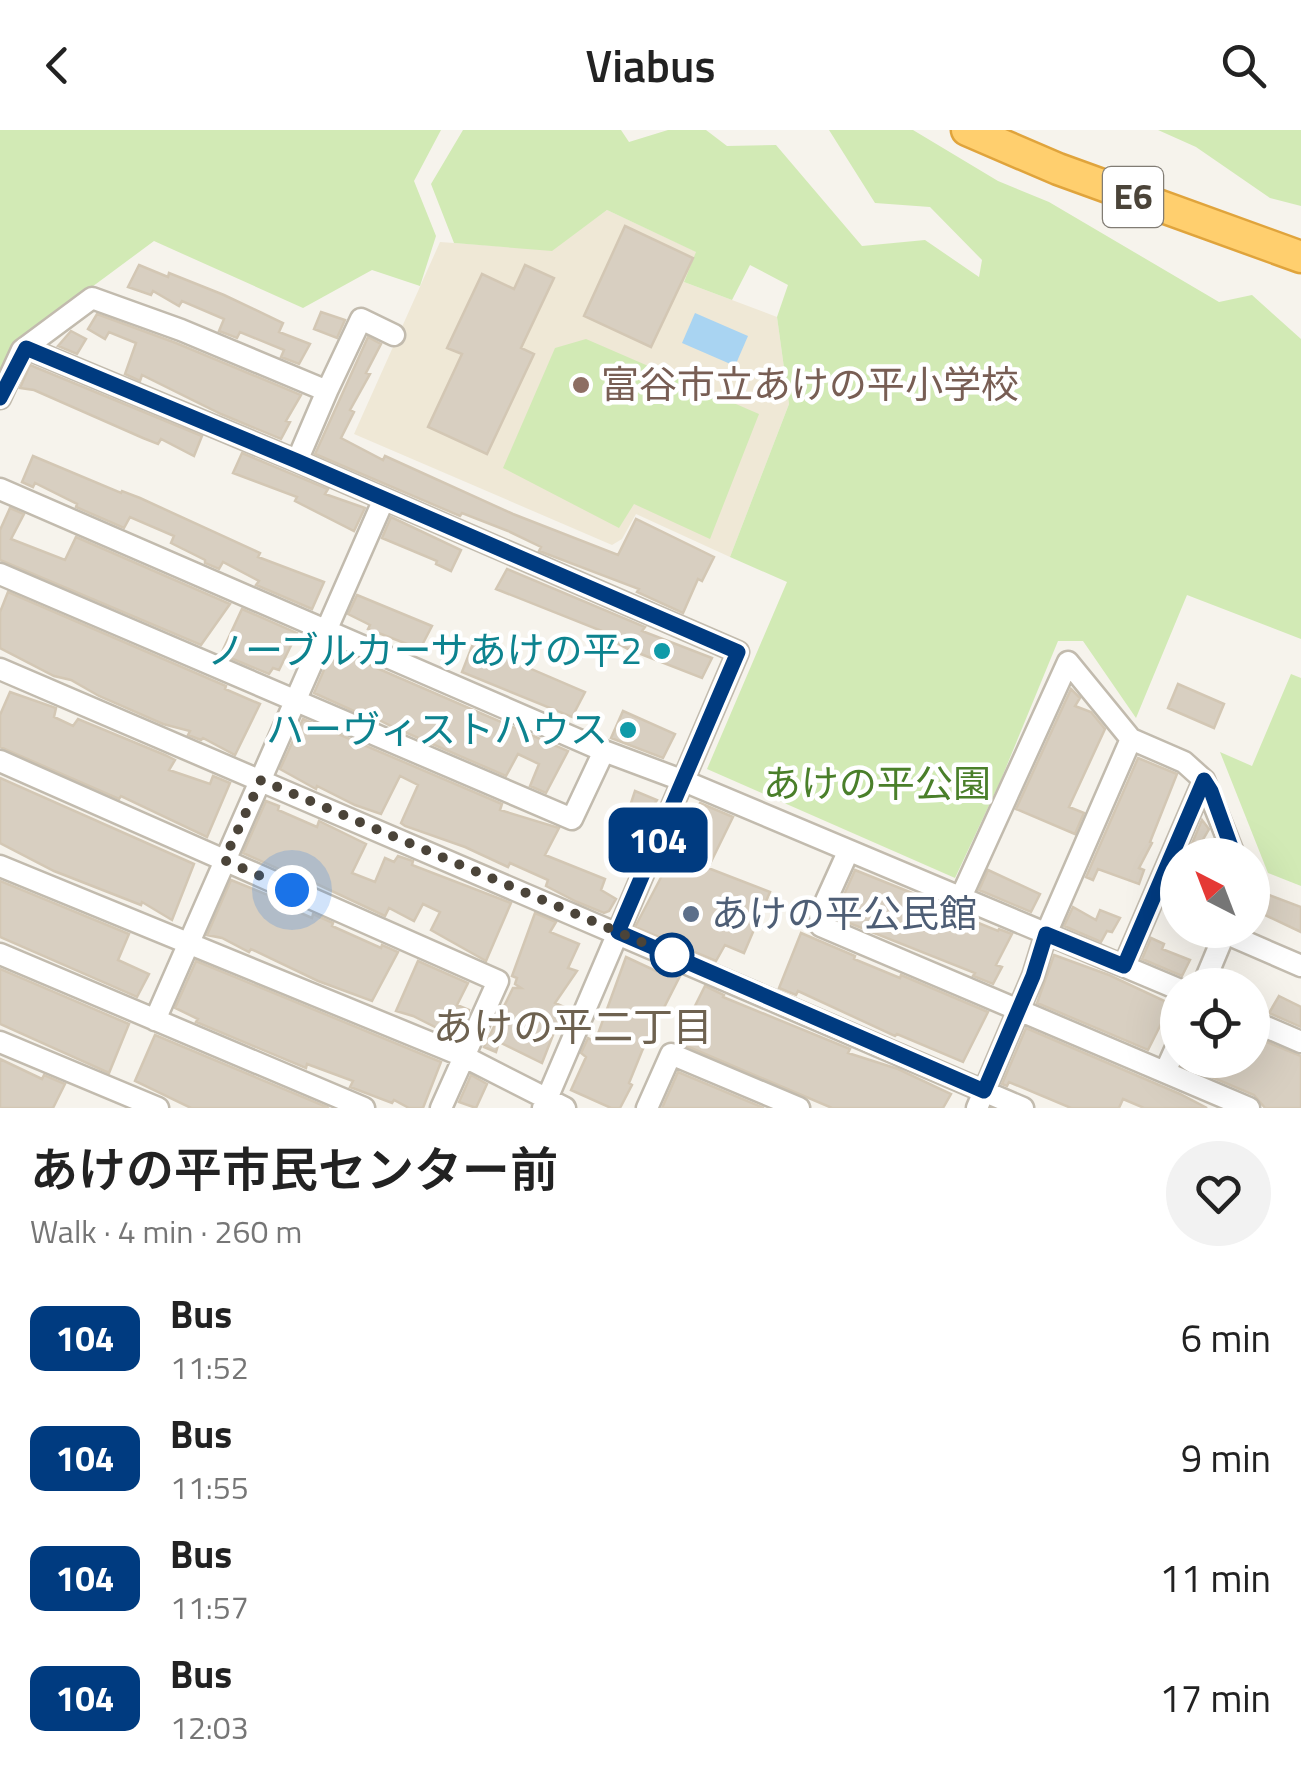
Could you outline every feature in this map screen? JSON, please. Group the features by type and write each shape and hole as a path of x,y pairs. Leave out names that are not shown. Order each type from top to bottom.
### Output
{"highway":[{"name":"E6","path":"967,130 1092,182 1301,257"}],"street":[{"path":"0,398 26,348 92,298 182,330 327,391"},
{"path":"297,461 361,319 394,335"},
{"path":"0,866 462,1056 551,1106 618,932 738,652 26,348"},
{"path":"0,489 604,750 1160,981"},
{"path":"156,1020 384,499"},
{"path":"0,574 572,820 604,750"},
{"path":"961,897 1068,662 1131,739 1184,762 1204,780 1228,838"},
{"path":"0,670 618,932 980,1099 1022,1108"},
{"path":"980,1099 1131,739"},
{"path":"0,761 498,981 441,1108"},
{"path":"1124,966 1204,780"},
{"path":"848,852 820,914 820,926 1160,1070"},
{"path":"1261,948 1301,966"},
{"path":"0,954 364,1108"},
{"path":"1270,1029 1301,1042"},
{"path":"0,1042 120,1101 158,1108"},
{"path":"647,1108 671,1054 800,1108"},
{"path":"1179,1078 1249,1108"}],"shaded area":[{"name":"富谷市立あけの平小学校","path":"607,210 697,252 684,282 777,317 789,404 730,557 636,514 622,539 612,545 354,434 440,242 552,250"}],"green space":[{"path":"0,130 441,130 414,181 436,236 420,286 372,270 303,308 154,241 19,341 0,376"},
{"name":"あけの平公園","path":"463,130 621,130 629,142 668,130 706,130 727,146 776,145 862,246 925,240 979,277 982,260 930,207 875,203 829,130 913,130 998,181 1049,202 1219,302 1252,295 1301,339 1301,639 1187,595 1136,718 1083,641 1058,641 1000,782 955,878 707,769 787,582 730,557 789,404 777,317 788,285 750,265 732,300 684,282 696,252 607,210 552,251 454,243 431,184"},
{"path":"1158,130 1301,130 1301,206 1270,198 1196,147"},
{"path":"586,339 759,414 710,539 634,504 619,528 503,468 555,348"},
{"path":"1291,674 1301,678 1301,886 1270,874 1270,838 1254,838 1220,752 1252,766"}],"water":[{"path":"695,313 748,336 735,366 682,343"}],"building":[{"path":"625,226 693,258 651,347 584,316"},
{"path":"139,265 224,295 283,323 279,332 310,344 299,364 281,357 284,350 240,332 237,338 219,331 224,319 182,301 179,306 153,291 151,295 128,287"},
{"path":"525,265 554,278 521,348 534,354 487,454 428,427 462,354 447,348 482,274 514,289"},
{"path":"321,312 345,320 337,338 314,329"},
{"path":"97,314 301,395 281,439 142,375 140,381 125,374 136,343 109,332 105,339 88,329"},
{"path":"71,331 86,339 77,354 58,346"},
{"path":"368,337 381,344 341,438 383,460 385,456 513,514 618,555 636,519 714,557 702,581 698,579 683,613 637,592 639,589 539,551 541,547 508,531 462,513 460,516 315,454"},
{"path":"30,365 202,436 194,456 161,439 158,444 34,390 20,388"},
{"path":"242,453 328,489 325,494 365,508 354,531 295,501 297,497 233,473"},
{"path":"33,456 140,498 260,553 258,557 324,582 312,609 256,585 259,581 223,562 219,569 205,563 171,543 174,536 130,517 124,528 35,483 33,487 22,482"},
{"path":"10,508 24,514 11,539 65,560 76,537 230,604 201,645 0,560 0,530"},
{"path":"391,517 461,550 451,571 382,538"},
{"path":"507,569 645,627 642,631 712,658 702,678 628,649 615,642 617,637 496,589"},
{"path":"8,592 260,704 235,755 203,738 188,735 190,731 163,724 0,648 0,612"},
{"path":"357,595 432,626 420,649 368,629 370,625 348,614"},
{"path":"242,609 297,633 279,670 273,668 269,674 221,654"},
{"path":"473,644 585,692 572,717 462,672"},
{"path":"333,649 568,751 546,793 530,786 539,764 518,754 506,776 314,693"},
{"path":"1178,684 1224,704 1214,728 1168,708"},
{"path":"1071,689 1080,698 1075,706 1091,712 1105,729 1069,807 1084,813 1075,834 1016,809"},
{"path":"10,692 56,708 54,717 73,726 78,719 165,755 175,760 169,770 210,784 213,776 230,783 207,837 121,796 119,799 0,747 0,715"},
{"path":"623,711 675,734 663,758 611,738"},
{"path":"303,719 502,804 500,810 559,828 545,855 605,879 601,890 616,899 609,911 604,913 577,902 546,886 548,880 510,863 508,867 405,826 401,823 418,785 400,776 381,814 317,786 316,789 280,769"},
{"path":"1138,758 1177,774 1139,868 1144,870 1139,884 1098,869 1093,880 1086,877"},
{"path":"0,778 194,864 172,920 142,902 141,905 54,871 0,843"},
{"path":"635,791 657,800 649,813 630,806"},
{"path":"266,801 317,827 319,821 366,844 352,873 375,882 385,858 394,862 398,856 511,903 486,961 431,930 440,912 423,904 414,921 389,908 385,916 243,853"},
{"path":"700,803 733,817 708,868 770,892 744,953 725,945 716,961 635,927"},
{"path":"1202,820 1209,829 1204,838 1194,838"},
{"path":"855,870 1012,934 996,965 1002,967 993,984 973,976 975,973 834,917"},
{"path":"988,870 1040,894 1031,912 979,890"},
{"path":"231,880 381,948 382,945 398,952 372,1001 251,949 249,952 207,935"},
{"path":"0,881 129,934 118,960 149,974 137,997 0,937"},
{"path":"1270,895 1301,907 1301,932 1270,917"},
{"path":"1073,907 1096,920 1100,910 1120,918 1101,942 1064,926"},
{"path":"535,913 556,922 550,932 579,944 568,968 577,971 555,1003 564,1007 542,1063 499,1042 496,1052 484,1047 513,988 521,988 512,976"},
{"path":"801,933 855,956 854,959 988,1012 963,1062 798,991 796,995 779,988"},
{"path":"1151,938 1160,942 1160,948 1190,960 1186,968 1163,968 1142,959"},
{"path":"1054,955 1160,999 1160,1026 1148,1050 1037,1003"},
{"path":"626,957 656,971 658,966 680,976 642,1051 620,1108 611,1108 571,1090 586,1057 581,1053 588,1038 595,1042"},
{"path":"196,961 441,1062 423,1108 409,1108 394,1100 392,1103 350,1087 353,1081 307,1064 306,1068 196,1022 198,1019 175,1008"},
{"path":"418,961 468,983 457,1005 469,1010 462,1029 452,1024 445,1032 396,1011"},
{"path":"0,969 129,1024 109,1073 0,1024"},
{"path":"705,986 850,1049 848,1053 898,1069 951,1094 943,1108 832,1108 677,1042"},
{"path":"1279,996 1301,1007 1301,1027 1270,1013"},
{"path":"1026,1028 1207,1108 1144,1108 1123,1099 1119,1108 1071,1108 1009,1082 1007,1086 1002,1084"},
{"path":"155,1035 329,1108 191,1108 135,1081"},
{"path":"1270,1043 1301,1056 1301,1108 1265,1108 1254,1095 1214,1078 1270,1078"},
{"path":"0,1059 42,1079 44,1075 65,1084 53,1108 0,1108"},
{"path":"678,1072 764,1108 662,1108"},
{"path":"471,1075 487,1084 476,1108 459,1102"}],"bus line":[{"name":"104","path":"0,398 26,348 738,652 618,932 984,1091 1033,976 1046,934 1124,966 1160,882"},
{"name":"104","path":"1179,838 1204,780 1228,838"}],"place":[{"name":"富谷市立あけの平小学校","path":"581,385"},
{"name":"ノーブルカーサあけの平2","path":"662,651"},
{"name":"ハーヴィストハウス","path":"628,730"},
{"name":"あけの平公民館","path":"691,914"}],"district":[{"name":"あけの平二丁目","path":"573,1027"}],"route":[{"path":"292,890 224,860 261,780 672,955"}]}
